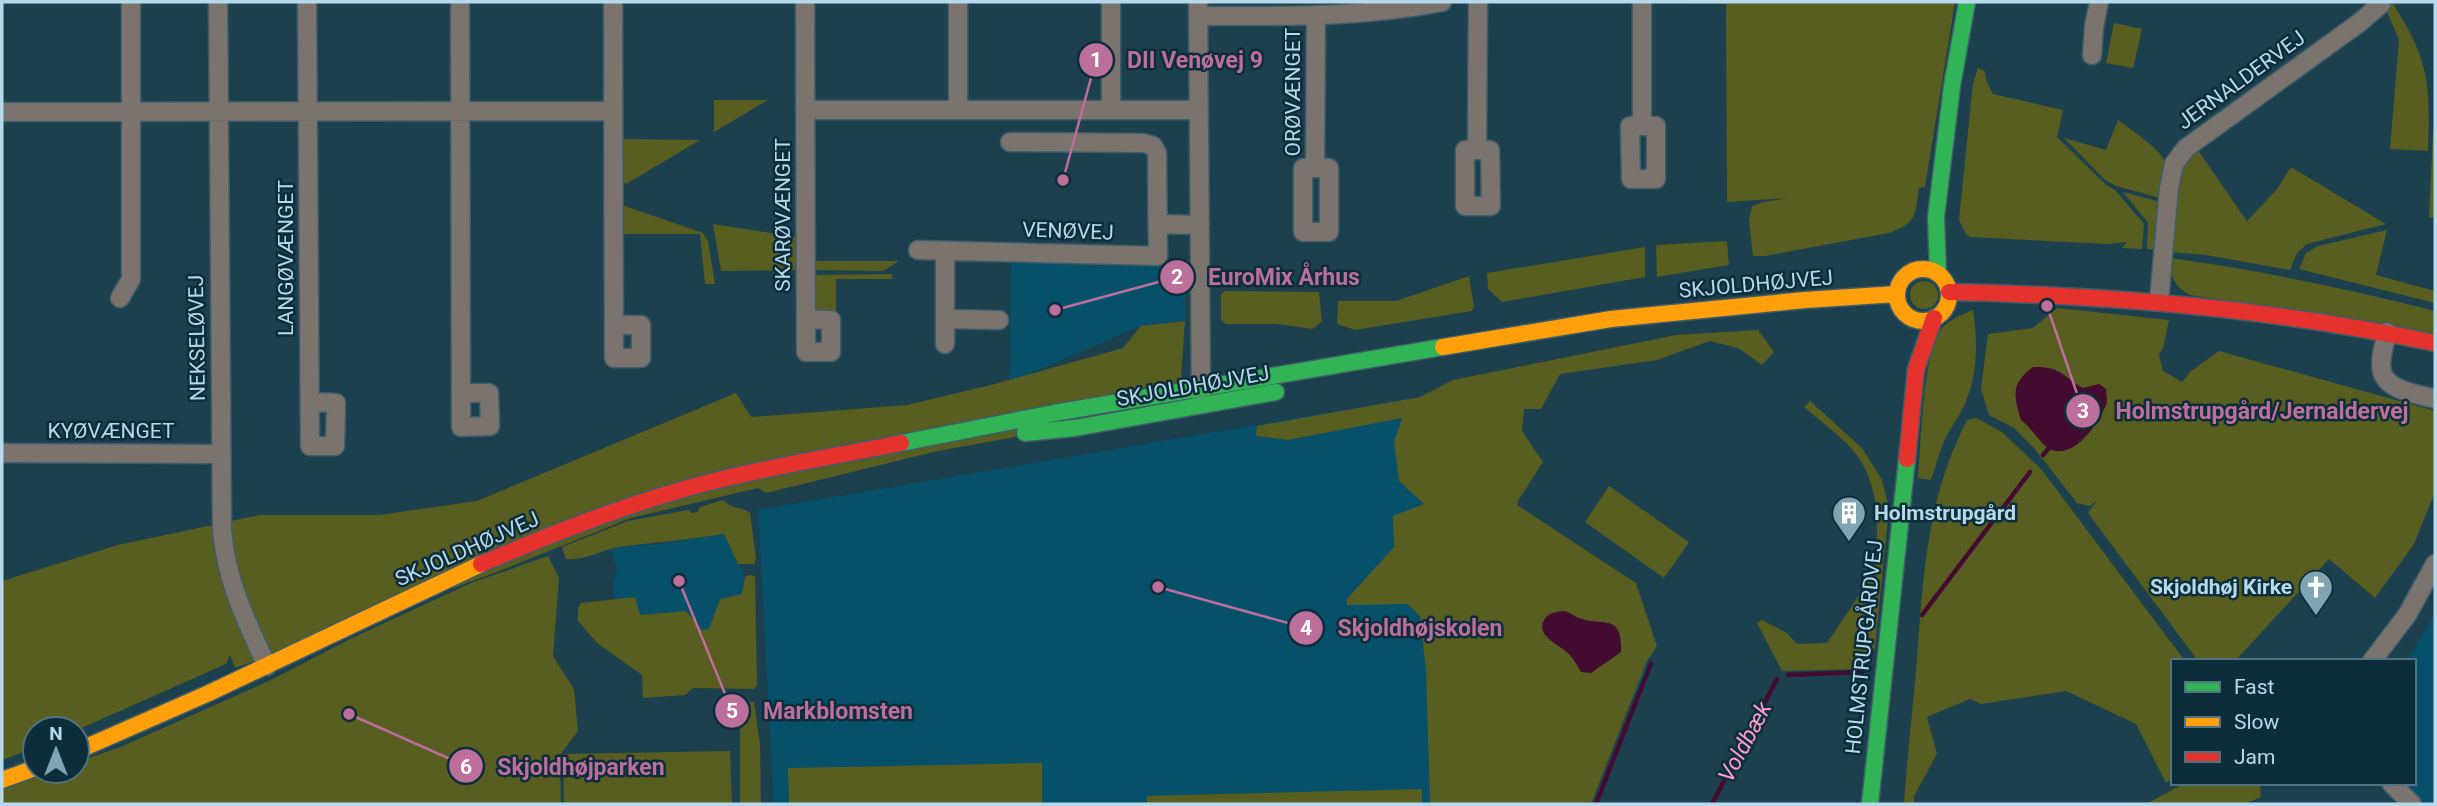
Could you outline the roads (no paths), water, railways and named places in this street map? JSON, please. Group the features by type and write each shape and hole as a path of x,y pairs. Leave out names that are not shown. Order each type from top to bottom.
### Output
{"street":[{"path":"120,298 131,279 131,2"},
{"name":"NEKSELØVEJ","path":"218,2 224,555 237,600 267,666"},
{"name":"LANGØVÆNGET","path":"307,2 310,402"},
{"path":"460,2 461,393"},
{"path":"613,2 614,324"},
{"name":"SKARØVÆNGET","path":"805,2 806,319"},
{"path":"958,2 958,109"},
{"path":"1111,2 1111,109"},
{"name":"ORØVÆNGET","path":"1198,9 1316,16 1442,2"},
{"path":"1477,150 1478,2"},
{"path":"1642,2 1642,126"},
{"path":"1938,274 1936,217 1952,86 1967,2"},
{"path":"2092,55 2099,2"},
{"name":"JERNALDERVEJ","path":"2160,301 2169,188 2174,164 2186,148 2359,23 2381,4"},
{"path":"1198,9 1201,398"},
{"name":"ORØVÆNGET","path":"1315,168 1316,16"},
{"name":"SKARØVÆNGET","path":"805,110 1199,110"},
{"path":"2,112 613,111"},
{"name":"VENØVEJ","path":"918,250 1158,256 1157,153 1153,146 1149,143 1010,142"},
{"path":"1917,270 1936,217"},
{"path":"1158,225 1199,225"},
{"path":"945,251 945,344"},
{"path":"1917,270 1938,274 1949,292 1947,305 1934,318 1921,321 1907,316 1900,308 1897,294 1905,276 1917,270"},
{"path":"1949,292 1999,292 2160,301 2274,314 2435,342"},
{"name":"SKJOLDHØJVEJ","path":"91,745 267,666 467,570 554,533 629,506 722,479 1054,413 1201,398 1362,360 1611,319 1897,294"},
{"name":"HOLMSTRUPGÅRDVEJ","path":"1907,316 1916,369"},
{"name":"HOLMSTRUPGÅRDVEJ","path":"1870,804 1916,369 1934,318"},
{"path":"945,319 999,320"},
{"path":"2387,332 2381,369 2386,380 2399,388 2435,399"},
{"name":"KYØVÆNGET","path":"2,453 221,454"},
{"path":"2374,659 2407,615 2435,564"},
{"path":"2,779 21,773"},
{"path":"2393,785 2412,804"}],"waterway":[{"name":"Voldbæk","path":"2043,455 2048,449"},
{"name":"Voldbæk","path":"1922,615 2030,472"},
{"path":"1596,804 1651,663"},
{"name":"Voldbæk","path":"1788,675 1862,672"},
{"name":"Voldbæk","path":"1712,804 1777,679"}],"place":[{"name":"DII Venøvej 9","path":"1063,180"},
{"name":"Holmstrupgård/Jernaldervej","path":"2047,306"},
{"name":"EuroMix Århus","path":"1055,310"},
{"name":"Holmstrupgård","path":"1849,543"},
{"name":"Markblomsten","path":"679,581"},
{"name":"Skjoldhøjskolen","path":"1158,587"},
{"name":"Skjoldhøj Kirke","path":"2316,617"},
{"name":"Skjoldhøjparken","path":"349,714"}]}
